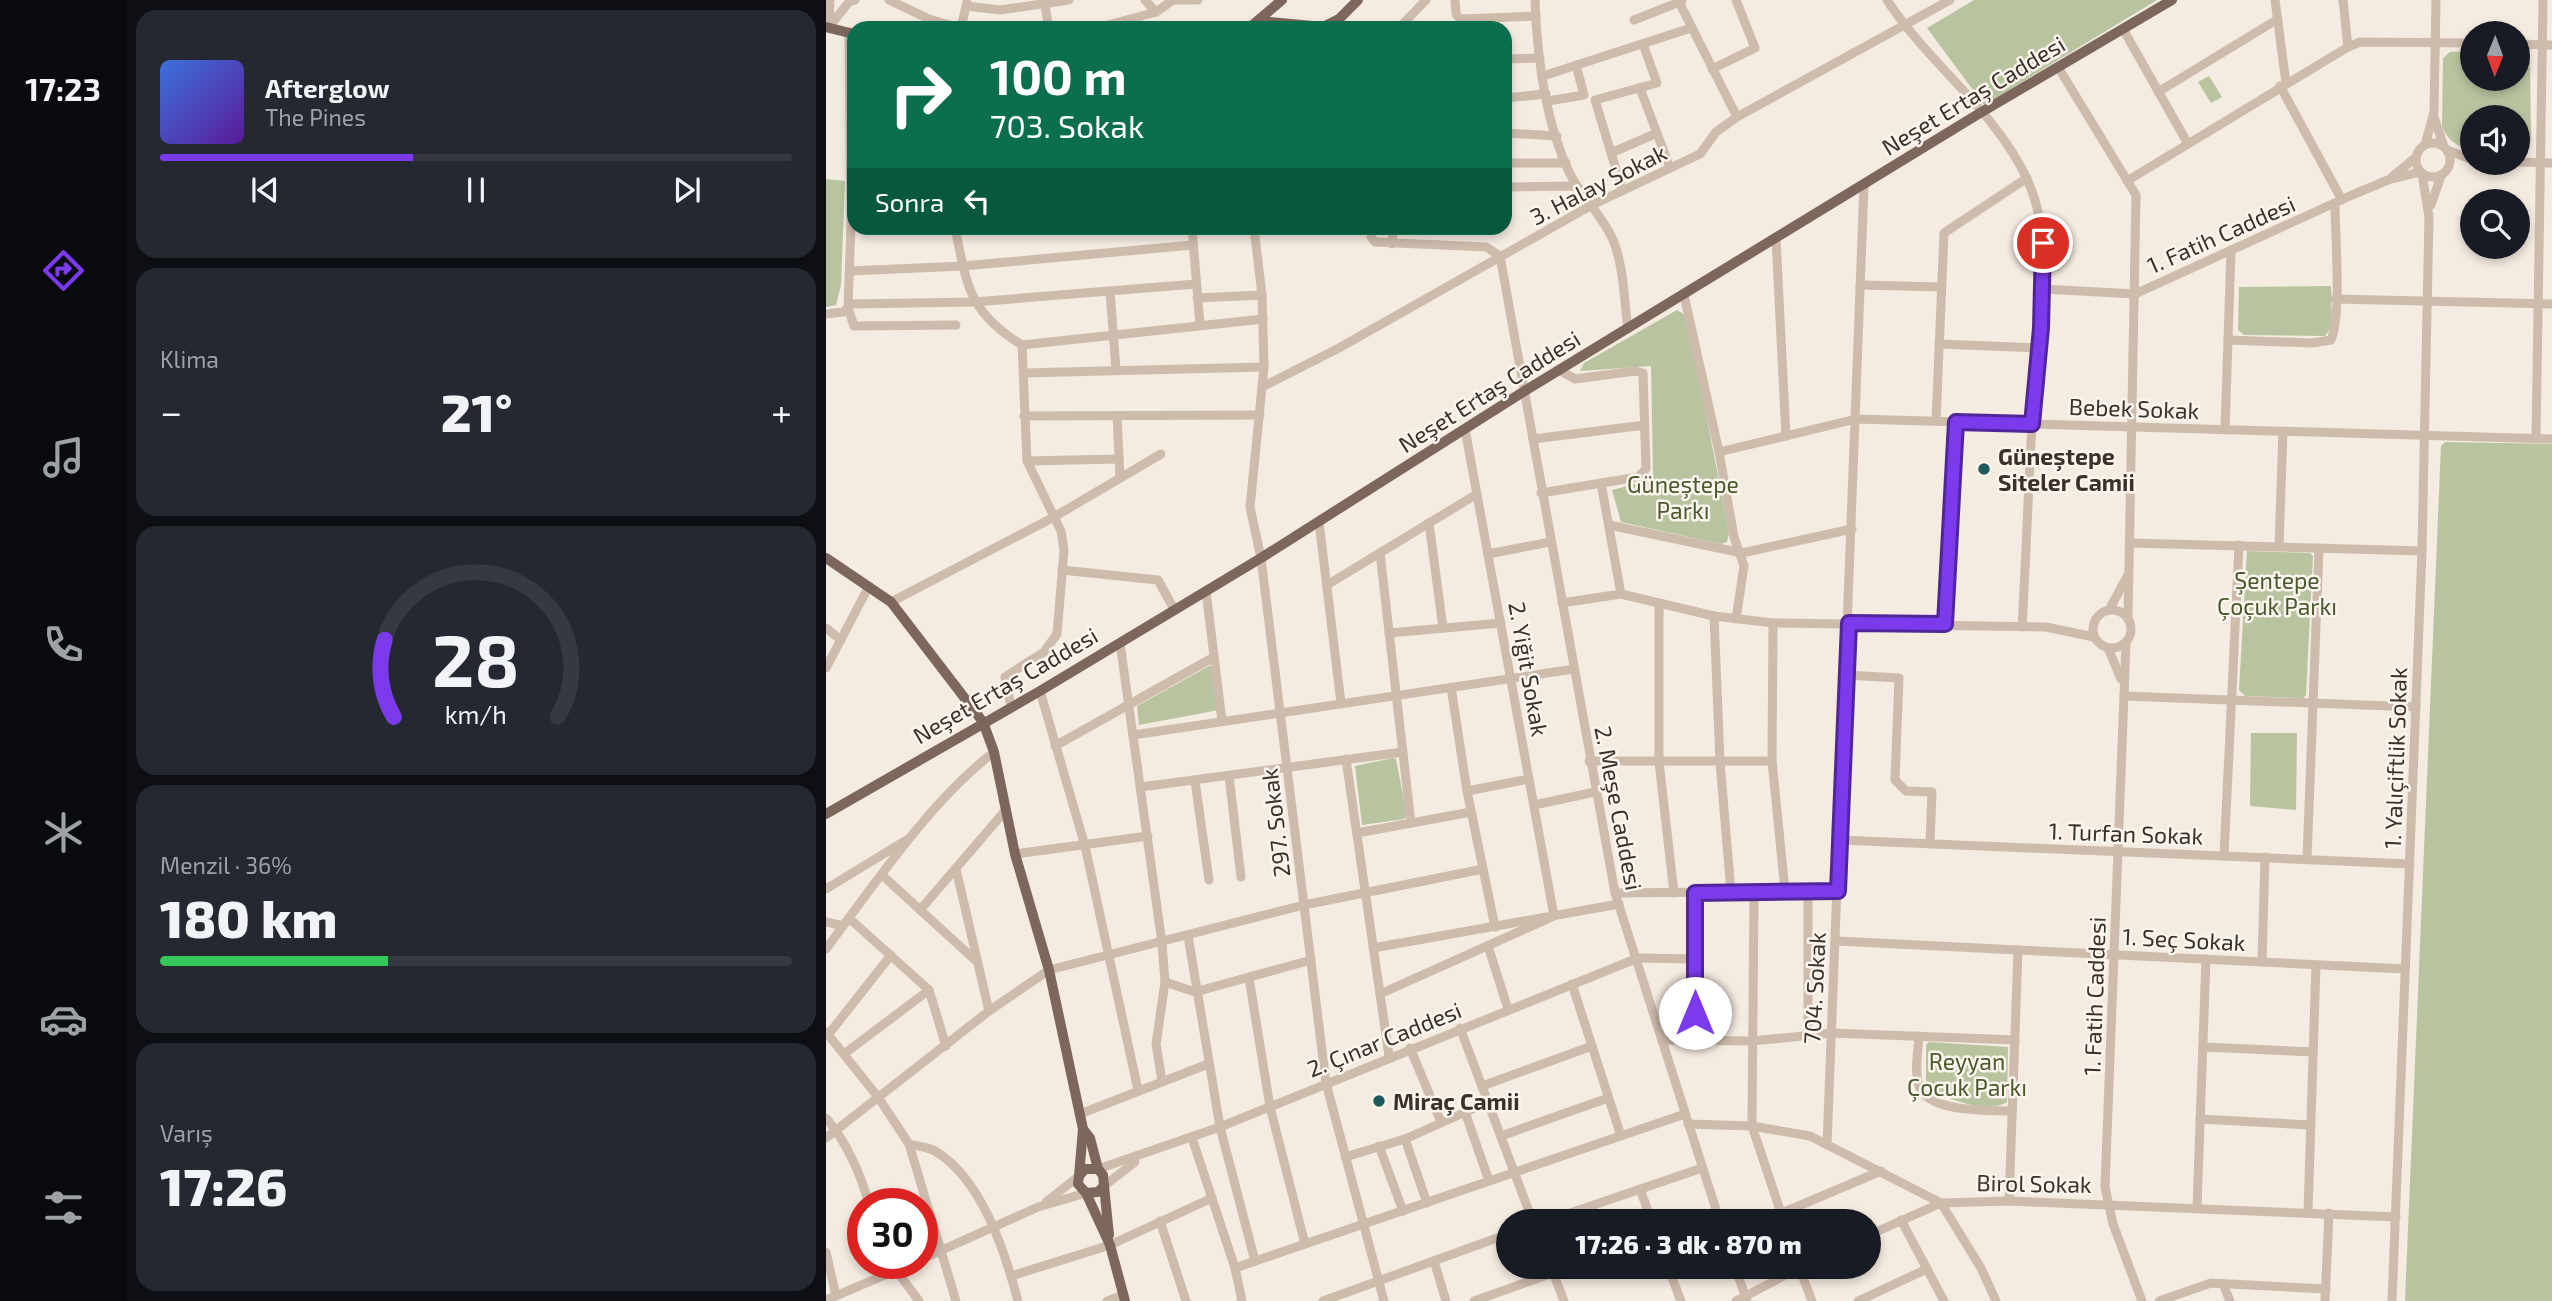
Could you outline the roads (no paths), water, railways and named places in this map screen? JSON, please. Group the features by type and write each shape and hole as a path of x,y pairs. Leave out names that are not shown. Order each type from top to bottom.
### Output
{"main road":[{"path":"1342,21 1358,0"},
{"name":"Neşet Ertaş Caddesi","path":"826,814 1040,691 1261,558 1523,392 1980,113 2172,0"},
{"path":"1258,21 1281,1"},
{"path":"827,27 847,32"},
{"path":"826,558 891,603 983,722 994,752 1015,854 1049,970 1080,1114 1083,1129 1078,1184 1086,1193 1110,1245 1125,1298"},
{"path":"1083,1129 1090,1138 1098,1170 1103,1175 1110,1245"},
{"path":"1079,1175 1089,1168 1098,1170"},
{"path":"1086,1193 1098,1192 1104,1186"}],"street":[{"path":"827,27 830,0"},
{"path":"827,27 849,2 855,0"},
{"path":"889,0 936,21"},
{"path":"962,21 967,3 1000,10 1045,6 1069,0"},
{"path":"1144,0 1156,12"},
{"path":"1123,21 1156,12 1173,0 1198,0"},
{"path":"1406,21 1426,0"},
{"path":"1455,0 1456,14 1460,19 1536,16"},
{"path":"1535,0 1540,58 1557,136 1577,187 1612,238 1619,260 1628,329"},
{"path":"1712,69 1755,48 1736,0"},
{"path":"1887,0 1905,26 1998,131 2026,178 2040,222 2043,289 2032,424 2022,627"},
{"name":"3. Halay Sokak","path":"1262,387 1339,348 1590,206 1700,154 1717,132 1737,117 1950,0"},
{"path":"2228,340 2324,343 2330,340 2334,332 2338,202 2283,85 2276,0"},
{"path":"2343,0 2348,47"},
{"path":"2429,217 2436,184 2450,161 2437,132 2434,112 2436,0"},
{"path":"2536,439 2540,162 2547,45 2543,0"},
{"path":"1634,20 1680,1 1690,28 1737,117"},
{"path":"1045,6 1048,21"},
{"path":"2158,92 2278,19"},
{"path":"1543,76 1690,28"},
{"path":"2123,29 2188,144"},
{"path":"2127,181 2283,85 2360,42 2460,43"},
{"path":"1622,189 1595,100 1657,83 1643,44"},
{"path":"1512,59 1540,58"},
{"path":"1512,98 1584,95 1577,65"},
{"path":"2043,289 2135,294 2136,195 2058,67"},
{"path":"1640,88 1670,168"},
{"path":"2388,180 2416,157 2424,145 2434,112"},
{"path":"1611,153 1657,132"},
{"path":"1512,134 1557,136"},
{"path":"2424,145 2433,143 2460,155"},
{"path":"2416,157 2429,217"},
{"path":"2530,162 2552,163"},
{"path":"1512,163 1566,163"},
{"path":"2388,180 2421,173 2432,178 2460,167"},
{"path":"1936,421 1944,233 2026,178"},
{"name":"1. Fatih Caddesi","path":"2128,619 2135,294 2388,180"},
{"name":"704. Sokak","path":"1827,1145 1864,186"},
{"path":"1512,187 1577,187"},
{"name":"1. Yalıçiftlik Sokak","path":"2392,1301 2422,551 2429,217"},
{"path":"852,235 849,306 854,326 956,325"},
{"path":"956,235 974,302 992,324 1021,345 1263,318"},
{"path":"1192,235 1200,325"},
{"name":"297. Sokak","path":"1255,235 1262,295 1264,367 1250,507 1261,558 1326,1083 1384,1301"},
{"path":"1371,235 1375,242 1392,244 1486,247 1500,256"},
{"path":"1392,244 1393,235"},
{"path":"1776,240 1786,436"},
{"path":"850,271 963,266 1193,245"},
{"path":"2225,429 2231,250"},
{"name":"2. Meşe Caddesi","path":"1500,256 1589,761 1615,893 1716,1209"},
{"path":"826,314 843,312 849,306 974,302 1196,284"},
{"path":"1860,285 1941,287"},
{"path":"1110,291 1116,370"},
{"path":"1198,298 1262,295"},
{"path":"1684,295 1719,452 1734,537 1742,553 1744,566 1736,619"},
{"path":"2335,299 2552,304"},
{"path":"1939,344 2040,348"},
{"path":"1011,707 1005,677 1044,652 1057,634 1063,540 1027,461 1021,345"},
{"path":"1024,373 1264,367"},
{"path":"1541,493 1643,474 1645,378 1641,372 1575,379 1561,371"},
{"path":"1024,416 1260,415"},
{"path":"1117,416 1120,478"},
{"name":"Bebek Sokak","path":"1719,452 1856,419 2552,439"},
{"path":"1945,624 1956,422"},
{"path":"1533,439 1645,425"},
{"name":"2. Yiğit Sokak","path":"1465,429 1554,916"},
{"path":"2279,547 2283,431"},
{"path":"891,603 1054,517 1161,454"},
{"path":"1027,461 1119,459"},
{"path":"1601,483 1621,594"},
{"path":"1327,585 1477,494"},
{"path":"1319,522 1341,703"},
{"path":"1429,523 1443,628"},
{"path":"1609,525 1742,553 1852,529"},
{"path":"1488,554 1550,542"},
{"path":"2131,544 2422,551"},
{"path":"2224,856 2239,545"},
{"path":"2307,859 2319,548"},
{"path":"1380,553 1411,823"},
{"path":"1062,570 1158,580 1174,609"},
{"path":"1562,603 1621,594 1714,616 1773,623 2046,627 2077,625 2109,610 2128,575"},
{"path":"826,668 869,586"},
{"path":"1206,591 1222,721"},
{"path":"1659,603 1659,762 1674,893"},
{"path":"2108,648 2126,643 2131,631 2128,619 2120,612 2109,610"},
{"path":"1714,616 1720,762 1731,892"},
{"path":"2094,637 2095,618"},
{"path":"1389,633 1501,623"},
{"path":"1773,623 1772,761 1785,891"},
{"path":"2046,627 2094,637 2108,648 2124,691 2231,701 2416,707"},
{"path":"826,628 841,640"},
{"path":"1120,643 1162,943 1165,982 1156,1044 1162,1081"},
{"name":"1. Fatih Caddesi","path":"2126,643 2105,1187 2108,1204 2142,1301"},
{"path":"1055,746 1214,657"},
{"path":"1133,735 1574,669"},
{"path":"1846,675 1899,678 1895,780 1906,791 1932,792 1930,844"},
{"path":"1451,687 1467,791 1495,927"},
{"path":"1040,691 1085,846 1138,1090"},
{"path":"826,949 912,837 976,765 994,752"},
{"path":"1141,787 1403,752"},
{"path":"1346,760 1389,1056"},
{"path":"1589,761 1772,761"},
{"path":"1228,776 1241,877"},
{"path":"1467,791 1529,779"},
{"path":"1195,781 1209,880"},
{"path":"1534,805 1595,792"},
{"path":"920,910 1005,811"},
{"path":"1357,833 1471,812"},
{"path":"1015,854 1148,836"},
{"path":"826,889 912,837"},
{"name":"1. Turfan Sokak","path":"1840,840 2410,864"},
{"path":"2262,962 2265,858"},
{"path":"956,869 989,1011"},
{"path":"826,1138 989,1011 1049,970 1108,958 1304,905 1483,869"},
{"path":"883,876 976,960"},
{"name":"704. Sokak","path":"1808,891 1808,1035"},
{"path":"1615,893 1838,891"},
{"path":"1754,892 1752,1126 1780,1209"},
{"path":"1695,893 1695,1040"},
{"path":"1373,948 1619,904"},
{"path":"1380,994 1554,916"},
{"path":"826,922 847,923 891,955 929,990 946,1046"},
{"path":"1188,936 1195,992 1220,1127 1255,1261"},
{"name":"1. Seç Sokak","path":"1836,942 2405,969"},
{"path":"1488,946 1508,1009"},
{"path":"2009,1201 2018,950"},
{"path":"891,955 827,1033 878,1097 909,1144 956,1301"},
{"path":"1637,958 1695,959"},
{"name":"2. Çınar Caddesi","path":"1146,1155 1637,958"},
{"path":"2197,1207 2206,959"},
{"path":"1165,982 1195,992 1311,960"},
{"path":"2308,1212 2316,965"},
{"path":"1249,978 1270,1107 1305,1244"},
{"path":"1572,984 1621,1136"},
{"path":"845,1054 929,990"},
{"path":"1460,1028 1528,1209"},
{"path":"1662,1040 1752,1041 1832,1033 2015,1040"},
{"path":"1919,1036 1917,1083 1926,1096 1962,1109 2012,1111"},
{"path":"1482,1086 1592,1046"},
{"path":"2203,1047 2313,1052"},
{"path":"1410,1048 1441,1122"},
{"path":"1080,1114 1208,1064"},
{"path":"1501,1136 1608,1098"},
{"path":"1345,1157 1405,1139 1488,1102"},
{"path":"1465,1112 1489,1181"},
{"path":"826,1118 836,1129 865,1188"},
{"path":"1236,1268 1621,1136 1687,1119"},
{"name":"Birol Sokak","path":"1687,1119 1799,1133 1881,1171 1941,1203 2009,1201 2108,1204 2396,1217"},
{"path":"2200,1119 2311,1125"},
{"path":"1192,1138 1236,1268 1242,1301"},
{"path":"1405,1139 1427,1203"},
{"path":"909,1144 935,1151 963,1177 994,1225 1018,1301"},
{"path":"1379,1146 1403,1211"},
{"path":"1098,1170 1146,1155"},
{"path":"1104,1186 1146,1155"},
{"path":"1582,1209 1702,1168"},
{"path":"1800,1209 1881,1171"},
{"path":"1038,1207 1079,1175"},
{"path":"1640,1189 1647,1209"},
{"path":"938,1252 1038,1207 1086,1193"},
{"path":"1011,1276 1110,1245 1212,1198"},
{"path":"1881,1229 1941,1203 1981,1268 1996,1301"},
{"path":"2326,1301 2329,1213"},
{"path":"1901,1220 1944,1301"},
{"path":"1160,1221 1186,1301"},
{"path":"1322,1301 1496,1238"},
{"path":"826,1252 836,1296"},
{"path":"1434,1261 1446,1301"},
{"path":"1858,1301 1927,1269"},
{"path":"826,1300 876,1279"},
{"path":"899,1279 919,1301"},
{"path":"1474,1301 1499,1297 1534,1279"},
{"path":"1555,1279 1564,1301"},
{"path":"1673,1279 1681,1301"},
{"path":"1738,1279 1743,1299 1778,1279"},
{"path":"1804,1279 1812,1301"},
{"path":"2160,1301 2211,1283 2326,1289"},
{"path":"2224,1284 2230,1301"},
{"path":"846,1292 852,1301"},
{"path":"1107,1301 1125,1298"}],"place":[{"name":"Güneştepe Siteler Camii","path":"1984,469"},
{"name":"Miraç Camii","path":"1379,1101"}],"park label":[{"name":"Güneştepe Parkı","path":"1683,497"},
{"name":"Şentepe Çoçuk Parkı","path":"2277,593"},
{"name":"Reyyan Çocuk Parkı","path":"1967,1074"}]}
